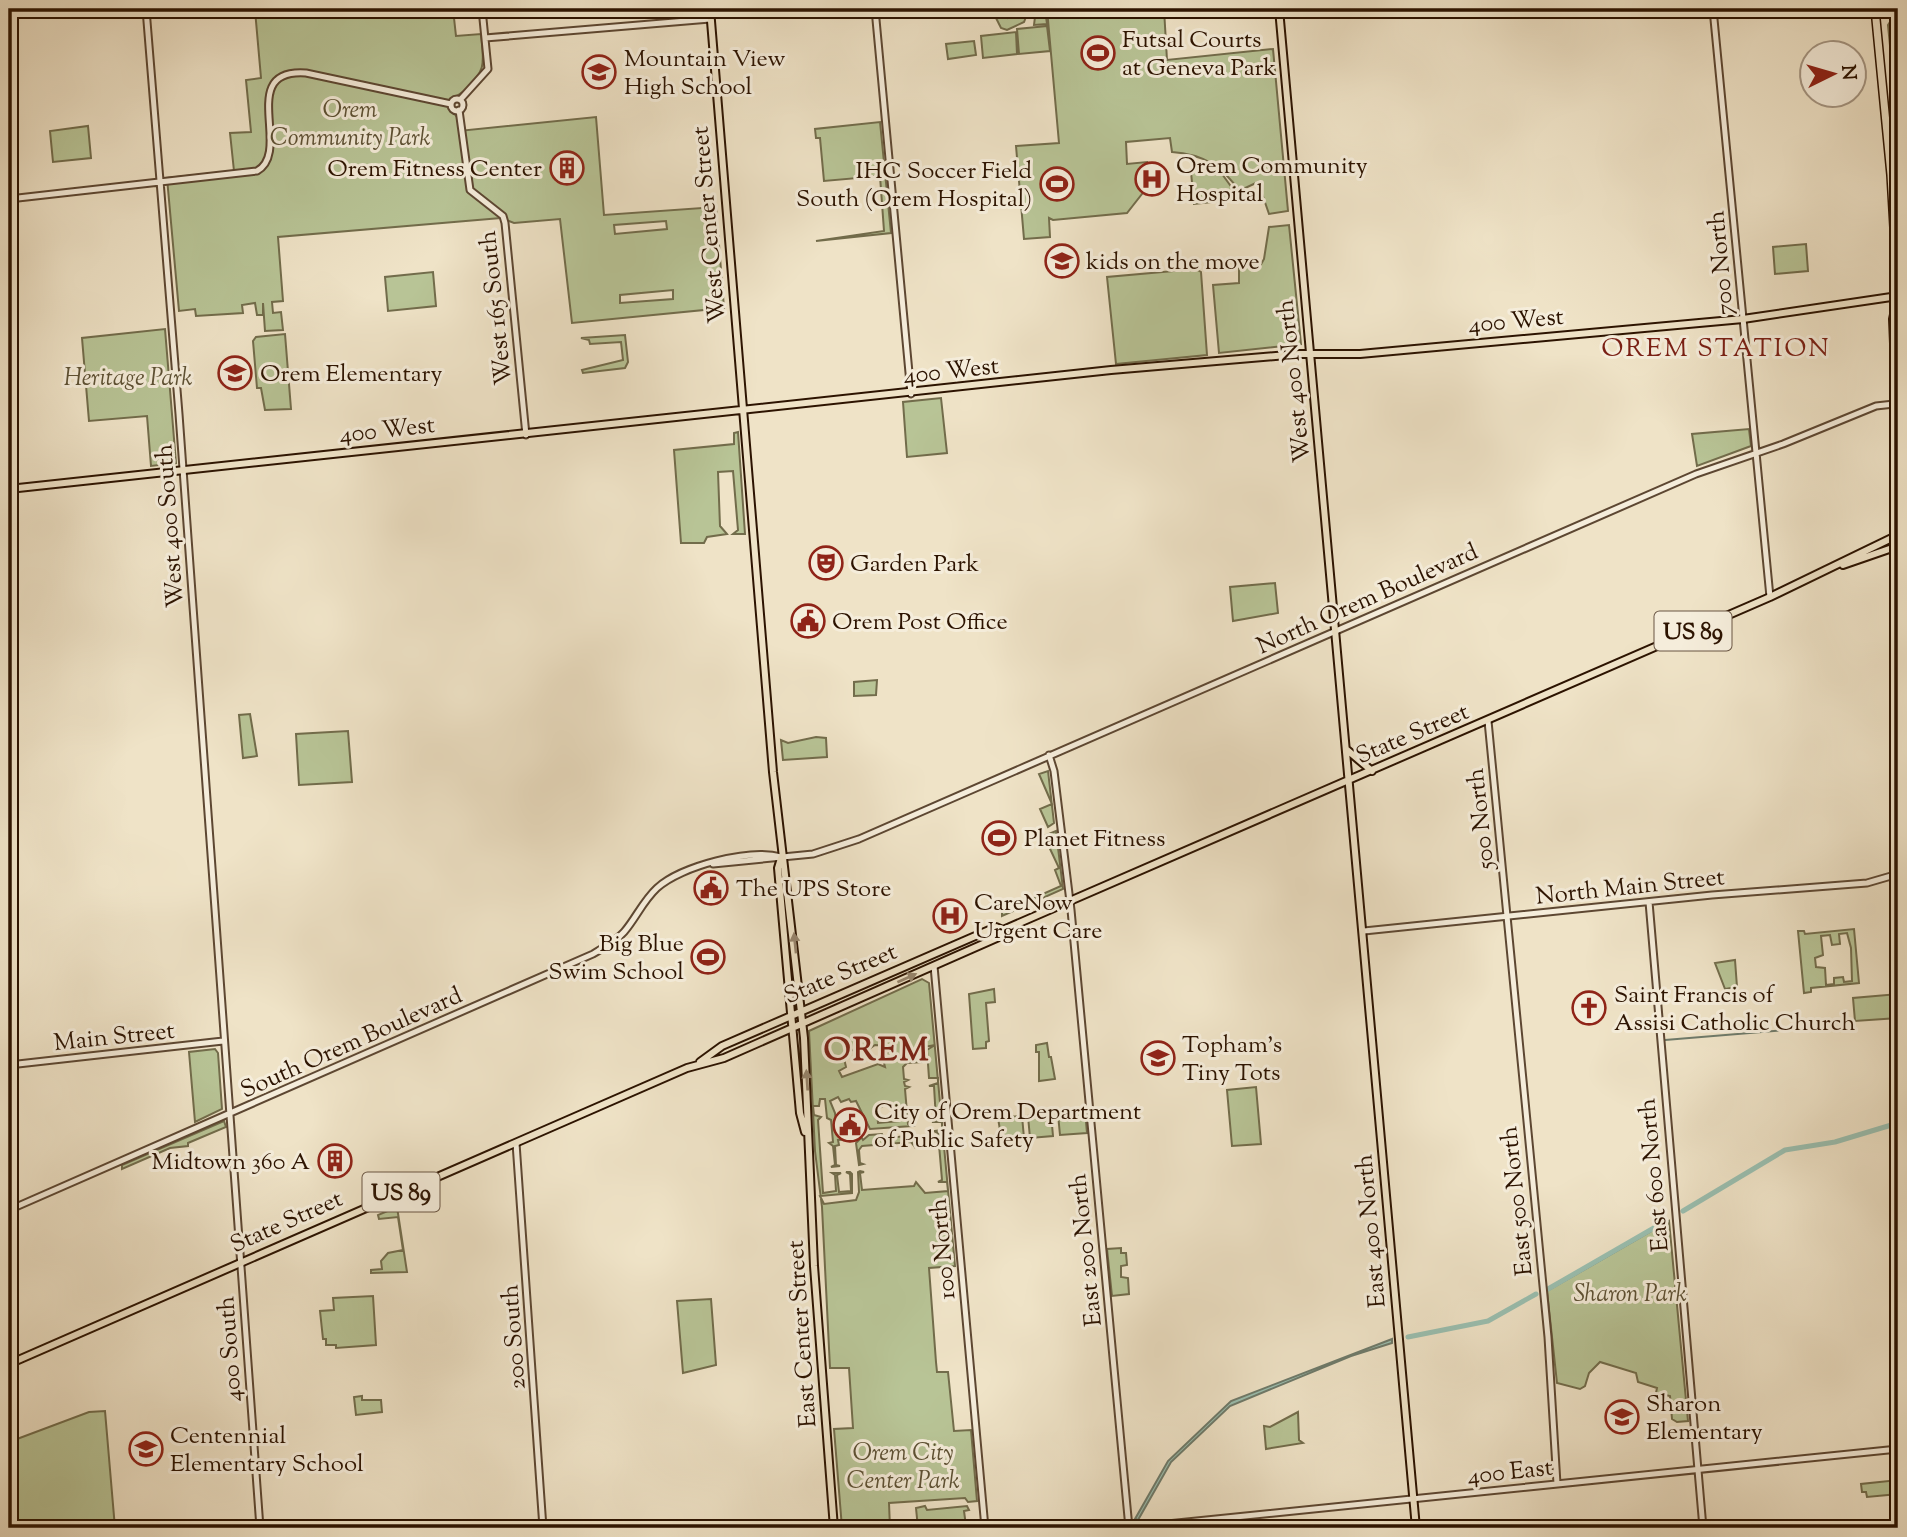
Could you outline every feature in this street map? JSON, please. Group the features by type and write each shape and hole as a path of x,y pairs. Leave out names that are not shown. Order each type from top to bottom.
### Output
{"highway":[{"path":"1875,9 1891,175 1898,297 1893,318 1894,404 1898,440"}],"main road":[{"name":"West Center Street","path":"710,9 781,857"},
{"name":"West 400 North","path":"1279,9 1364,931"},
{"name":"400 West","path":"9,489 911,394 1111,370 1373,353 1743,319 1898,297"},
{"name":"State Street","path":"9,1364 696,1065 724,1058 792,1029 999,937 1003,930 1770,597 1898,535"},
{"name":"State Street","path":"1834,567 1873,557 1898,546"},
{"path":"1346,749 1372,771"},
{"path":"781,857 786,868 801,1010"},
{"path":"781,857 778,868 791,1015"},
{"name":"State Street","path":"696,1065 722,1046 801,1010 996,927 1003,930"},
{"name":"East 400 North","path":"1364,931 1416,1528"},
{"path":"934,966 947,948"},
{"name":"East Center Street","path":"801,1010 834,1528"},
{"name":"East Center Street","path":"791,1015 800,1113 807,1137"}],"street":[{"name":"West 400 South","path":"146,9 183,469 223,1041"},
{"path":"452,104 455,99 460,100 486,72 482,9"},
{"path":"875,9 911,394"},
{"name":"700 North","path":"1713,9 1770,597"},
{"path":"485,38 710,19"},
{"path":"9,199 253,172 263,168 271,152 268,99 274,86 289,74 306,73 452,104"},
{"name":"West 165 South","path":"460,100 463,105 459,110 470,190 498,211 505,223 526,435"},
{"path":"452,104 454,110 459,110"},
{"name":"North Orem Boulevard","path":"781,857 819,853 859,839 1658,490 1876,406 1894,404"},
{"name":"500 North","path":"1488,721 1507,915"},
{"name":"East 200 North","path":"1049,755 1054,771 1076,967 1128,1528"},
{"name":"South Orem Boulevard","path":"9,1210 593,954 626,930 659,886 683,872 741,856 769,854 781,857"},
{"name":"North Main Street","path":"1364,931 1507,915 1867,883 1898,874"},
{"name":"East 600 North","path":"1649,902 1703,1528"},
{"name":"East 500 North","path":"1507,915 1549,1346 1557,1484"},
{"name":"100 North","path":"934,966 985,1528"},
{"name":"Main Street","path":"9,1065 223,1041"},
{"name":"400 South","path":"223,1041 260,1528"},
{"name":"200 South","path":"516,1143 543,1528"},
{"name":"400 East","path":"1128,1528 1898,1449"}],"green space":[{"name":"Orem Community Park","path":"453,9 456,36 481,34 483,52 482,66 477,77 449,107 458,118 459,131 596,117 604,215 716,207 724,308 572,323 560,219 514,223 501,218 278,237 283,301 272,302 273,313 281,312 283,330 265,331 263,303 263,315 257,315 255,303 242,305 243,313 196,316 195,309 179,311 167,178 234,171 230,133 251,132 246,80 261,78 255,10","holes":["666,221 667,229 615,234 614,225","673,290 673,299 620,303 620,295"]},
{"path":"1012,9 1029,9 1024,22 1007,30 1001,28 993,12 999,18 1006,15 1008,18 1013,15"},
{"path":"1029,9 1045,9 1047,24 1034,25 1035,17"},
{"path":"1047,9 1164,9 1167,60 1273,49 1288,211 1269,214 1258,182 1239,191 1219,168 1211,163 1193,155 1172,152 1170,138 1126,142 1127,164 1147,162 1149,185 1127,213 1053,220 1049,218 1050,237 1024,239 1016,146 1059,143"},
{"path":"1898,18 1898,128 1888,25 1892,19"},
{"path":"1047,26 1050,51 1019,54 1017,29"},
{"path":"1016,32 1017,54 983,58 981,36"},
{"path":"974,41 976,55 948,59 946,44"},
{"path":"880,122 891,233 816,241 884,231 880,176 824,181 820,138 816,138 815,129"},
{"path":"88,126 91,158 53,162 50,131"},
{"path":"1194,161 1222,174 1235,192 1231,195 1233,200 1194,204 1191,172 1195,172"},
{"path":"1289,225 1301,344 1219,353 1213,285 1239,283 1239,260 1259,268 1264,259 1269,227"},
{"path":"1806,244 1808,271 1775,274 1773,247"},
{"path":"1196,269 1201,272 1207,355 1116,364 1107,277"},
{"path":"433,272 436,306 388,311 385,277"},
{"name":"Heritage Park","path":"165,329 176,463 151,466 147,416 89,421 82,338"},
{"path":"285,334 291,409 265,410 261,388 257,388 253,341 256,337"},
{"path":"625,335 628,362 625,368 583,373 582,370 623,360 621,342 590,344 589,340 581,338"},
{"path":"941,398 947,453 907,457 903,402"},
{"path":"1749,429 1751,446 1697,466 1692,434"},
{"path":"738,432 745,534 733,534 738,530 733,471 718,472 720,526 727,534 707,537 704,543 681,543 674,450 734,444 734,433"},
{"path":"1275,583 1278,613 1233,621 1230,587"},
{"path":"877,680 876,695 854,696 854,682"},
{"path":"250,714 257,756 243,758 239,715"},
{"path":"348,731 352,782 299,785 296,734"},
{"path":"816,737 826,738 827,757 783,760 781,740 788,743"},
{"path":"1048,771 1052,803 1039,774"},
{"path":"1052,804 1054,823 1048,827 1040,809"},
{"path":"1056,831 1063,889 1002,916 1002,912 1061,886 1055,870 1059,868 1044,836"},
{"path":"1854,929 1859,983 1811,988 1811,992 1804,993 1798,931 1804,931 1805,934","holes":["1847,933 1851,948 1852,981 1844,982 1843,977 1834,978 1834,984 1826,985 1825,968 1816,967 1815,958 1823,955 1821,936 1830,935 1832,945 1840,944 1839,934"]},
{"path":"1735,960 1737,987 1725,989 1715,963"},
{"path":"922,979 929,983 935,1045 924,1047 923,1062 907,1063 903,1067 904,1079 908,1080 904,1082 905,1086 909,1087 905,1089 908,1124 912,1126 870,1129 856,1101 851,1102 849,1099 841,1102 838,1097 830,1101 835,1113 837,1134 845,1133 847,1138 859,1133 851,1139 838,1140 839,1145 835,1146 836,1165 840,1166 831,1167 835,1165 833,1146 829,1143 833,1142 825,1099 820,1099 819,1106 813,1106 814,1115 821,1117 818,1120 823,1193 836,1191 835,1175 832,1173 841,1173 837,1175 839,1192 851,1191 850,1174 846,1172 850,1172 852,1193 821,1196 815,1151 809,1031","holes":["875,1045 885,1046 888,1052 882,1055 885,1067 878,1064 842,1077 839,1071 846,1067 843,1054 855,1049 858,1055 867,1051 866,1047 869,1049","887,1104 890,1107 899,1107 900,1113 904,1113 900,1121 878,1123 877,1109"]},
{"path":"994,989 995,1002 986,1003 989,1041 986,1042 986,1048 973,1049 969,994"},
{"path":"1898,994 1898,1018 1855,1021 1853,998"},
{"path":"1047,1043 1055,1079 1039,1081 1039,1052 1036,1052 1036,1045"},
{"path":"935,1045 938,1078 929,1078 927,1050"},
{"path":"215,1049 218,1053 222,1109 195,1122 189,1052"},
{"path":"938,1081 942,1122 932,1122 936,1120 934,1086 929,1086"},
{"path":"1256,1087 1261,1144 1232,1146 1227,1090"},
{"path":"1085,1111 1087,1133 1060,1135 1058,1114"},
{"path":"1051,1114 1053,1136 1030,1138 1028,1116"},
{"path":"1022,1116 1024,1138 1006,1139 1000,1130 998,1118"},
{"path":"224,1121 226,1127 188,1143 188,1146 170,1148 122,1169 122,1165"},
{"name":"Orem City Center Park","path":"942,1125 955,1266 929,1268 936,1362 937,1372 948,1372 954,1431 971,1430 977,1501 968,1502 965,1498 889,1503 890,1528 842,1528 834,1429 853,1428 849,1368 830,1368 821,1198 824,1204 856,1200 860,1171 864,1172 860,1173 862,1190 914,1186 916,1182 925,1193 948,1191 947,1182 938,1182 942,1180 938,1133 934,1131 942,1130"},
{"path":"910,1131 913,1133 914,1146 911,1142 862,1146 859,1150 860,1163 863,1164 859,1165 856,1143 861,1138 859,1133 863,1140 869,1135 882,1134 884,1139 905,1136 905,1133"},
{"path":"397,1207 407,1272 371,1273 371,1270 382,1269 381,1261 388,1253 403,1250 398,1217 379,1219 378,1215"},
{"name":"Sharon Park","path":"1669,1221 1688,1421 1677,1422 1672,1419 1670,1396 1656,1393 1657,1388 1638,1382 1636,1373 1600,1362 1589,1373 1585,1386 1580,1389 1557,1383 1547,1291"},
{"path":"1121,1248 1121,1253 1126,1253 1127,1265 1121,1266 1121,1277 1128,1278 1129,1294 1112,1296 1107,1249"},
{"path":"373,1296 376,1345 336,1348 336,1345 326,1345 320,1311 334,1310 333,1298"},
{"path":"711,1299 716,1365 683,1373 677,1301"},
{"path":"362,1396 362,1400 381,1400 382,1412 356,1415 354,1397"},
{"path":"105,1411 115,1528 9,1528 9,1442 89,1412"},
{"path":"1298,1412 1299,1440 1303,1443 1266,1449 1264,1426 1270,1427"},
{"path":"1898,1480 1898,1494 1867,1497 1866,1492 1862,1492 1861,1484"},
{"name":"Orem City Center Park","path":"925,1506 927,1510 967,1506 969,1510 964,1511 966,1526 918,1528 916,1508"}],"shaded area":[{"path":"1392,1339 1392,1343 1351,1356 1230,1406 1171,1462 1138,1520 1135,1519 1168,1461 1231,1401"}],"waterway":[{"path":"1665,1040 1799,1029"},
{"path":"1683,1211 1785,1150 1835,1142 1898,1123"},
{"path":"1548,1289 1666,1221"},
{"path":"1408,1337 1488,1321 1536,1294"}],"place":[{"name":"Futsal Courts at Geneva Park","path":"1098,53"},
{"name":"Mountain View High School","path":"599,72"},
{"name":"Orem Fitness Center","path":"567,168"},
{"name":"Orem Community Hospital","path":"1152,179"},
{"name":"IHC Soccer Field South (Orem Hospital)","path":"1057,184"},
{"name":"kids on the move","path":"1062,261"},
{"name":"Orem Elementary","path":"235,373"},
{"name":"Garden Park","path":"826,563"},
{"name":"Orem Post Office","path":"808,621"},
{"name":"Planet Fitness","path":"999,838"},
{"name":"The UPS Store","path":"711,888"},
{"name":"CareNow Urgent Care","path":"950,916"},
{"name":"Big Blue Swim School","path":"708,957"},
{"name":"Saint Francis of Assisi Catholic Church","path":"1589,1008"},
{"name":"Topham's Tiny Tots","path":"1158,1058"},
{"name":"City of Orem Department of Public Safety","path":"850,1125"},
{"name":"Midtown 360 A","path":"335,1161"},
{"name":"Sharon Elementary","path":"1622,1417"},
{"name":"Centennial Elementary School","path":"146,1449"}],"district":[{"name":"OREM STATION","path":"1716,347"},
{"name":"OREM","path":"877,1049"}]}
